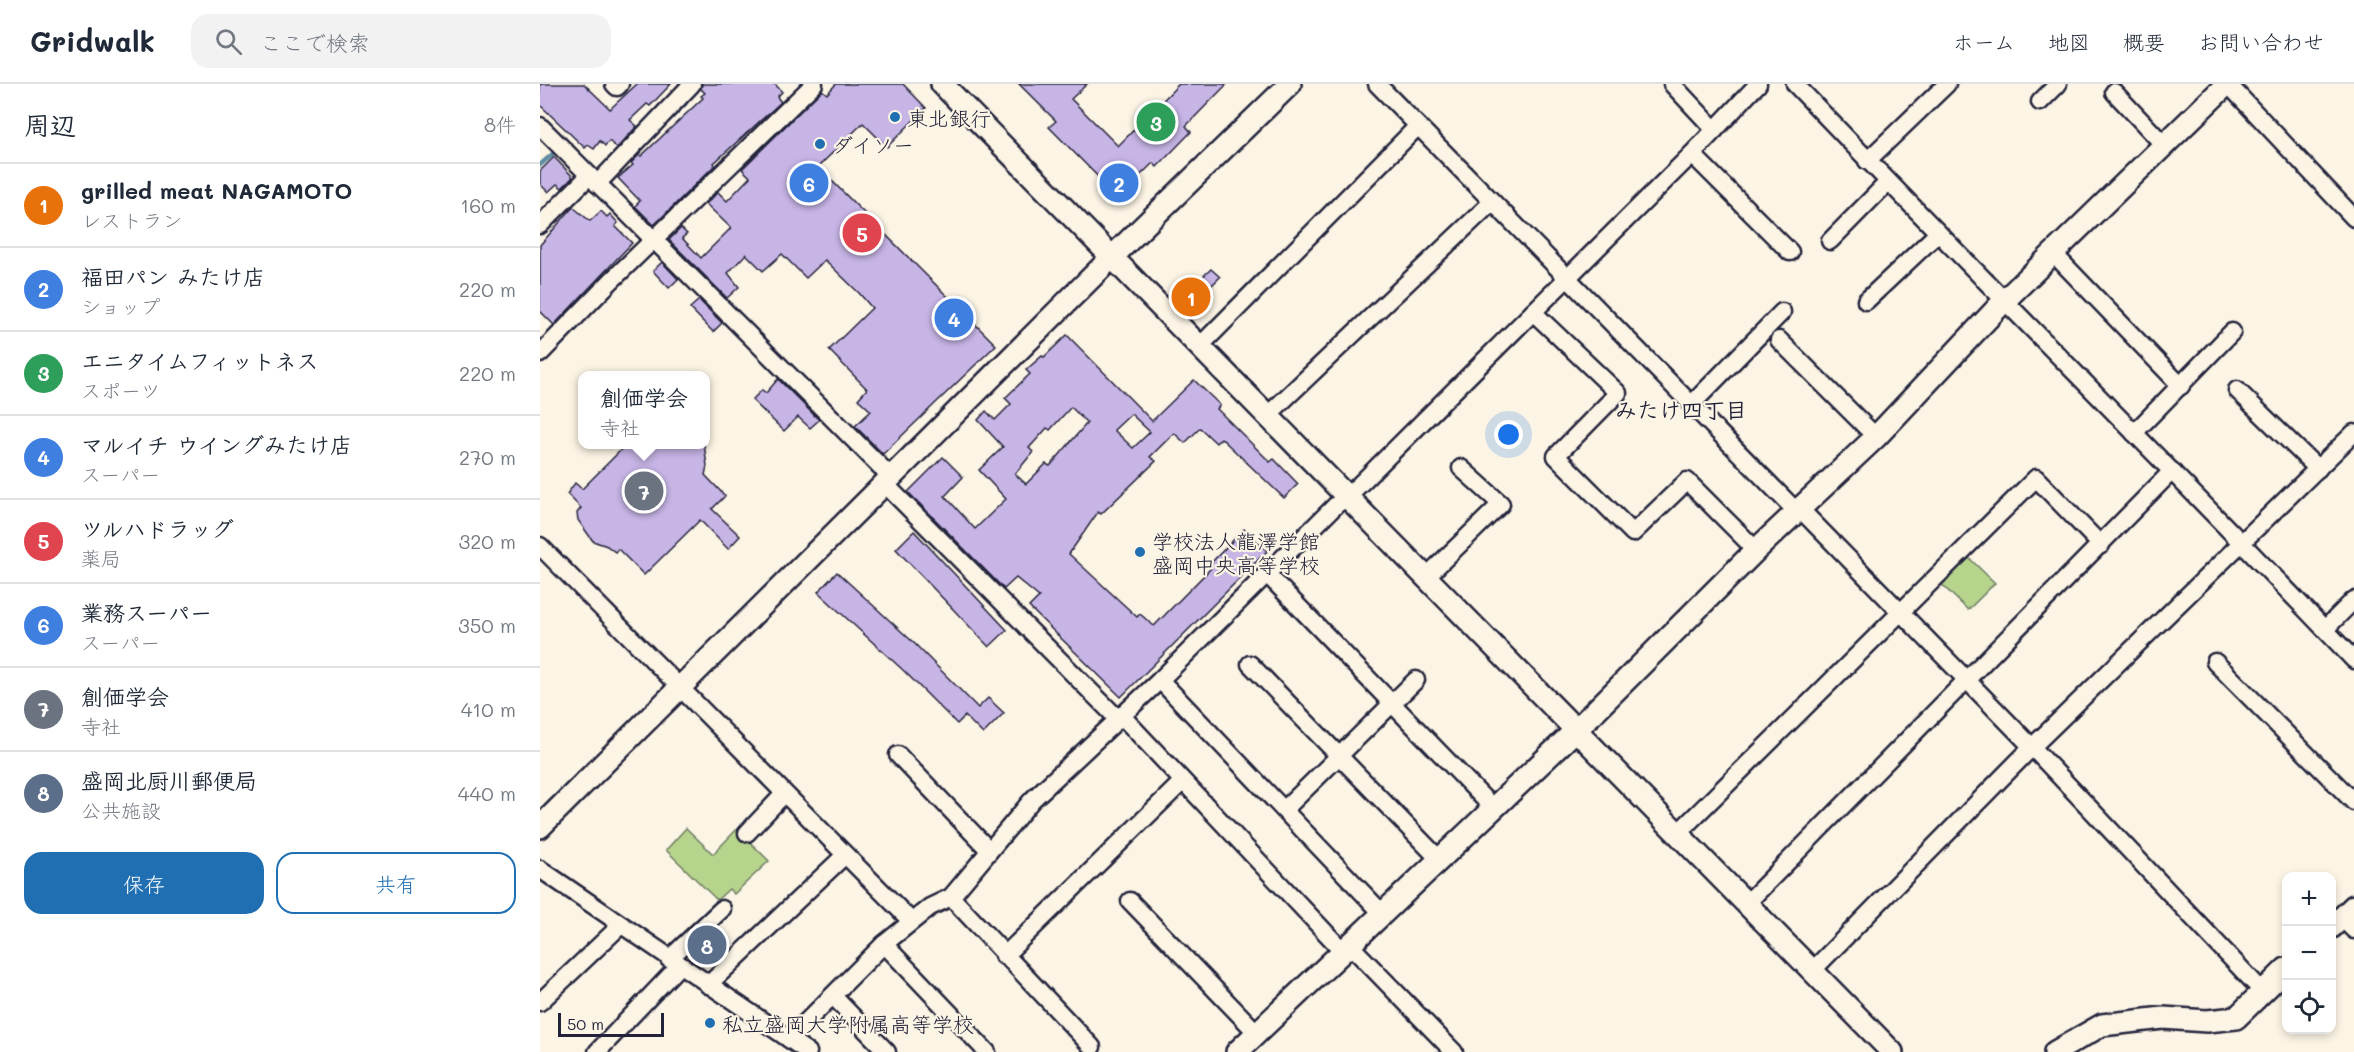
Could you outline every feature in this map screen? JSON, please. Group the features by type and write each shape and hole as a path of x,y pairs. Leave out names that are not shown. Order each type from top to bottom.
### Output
{"street":[{"path":"614,84 617,87 620,84"},
{"path":"540,225 593,180 692,84"},
{"path":"540,354 653,240 814,84"},
{"path":"942,84 1892,1052"},
{"path":"540,827 1111,258 1290,84"},
{"path":"1377,84 1797,512 1805,514 2032,747 2263,992"},
{"path":"1672,84 1715,130"},
{"path":"789,1039 884,944 930,907 951,897 1032,800 1160,680 1347,498 1692,154 1758,84"},
{"path":"1795,84 1937,234 2243,543 2354,660"},
{"path":"1868,161 1947,84"},
{"path":"2040,102 2058,84"},
{"path":"1237,1052 1381,912 1440,860 1577,729 1756,550 1876,436 2004,301 2228,84 2354,219"},
{"path":"2114,92 2164,145"},
{"path":"540,126 1182,782 1345,947 1454,1052"},
{"path":"1200,345 1418,126"},
{"path":"1692,154 1790,252"},
{"path":"1830,241 1888,182"},
{"path":"1268,414 1492,202"},
{"path":"1866,301 1937,234"},
{"path":"2053,253 2181,386"},
{"path":"1533,312 1618,393 1556,456 1633,533 1687,480 1756,550"},
{"path":"1691,405 1782,312"},
{"path":"2134,433 2232,332"},
{"path":"1779,340 1876,436"},
{"path":"2237,390 2318,470"},
{"path":"1813,970 2032,747 2354,433"},
{"path":"1427,576 1501,504 1461,468"},
{"path":"1747,903 2172,471"},
{"path":"1678,833 2036,478 2101,544"},
{"path":"540,546 681,687 783,795 911,921"},
{"path":"1267,574 1493,808"},
{"path":"2325,629 2354,600"},
{"path":"2215,662 2354,802"},
{"path":"1250,664 1440,860"},
{"path":"1160,680 1381,912"},
{"path":"1284,810 1416,680"},
{"path":"898,755 989,850"},
{"path":"1004,956 1182,782"},
{"path":"747,833 783,795"},
{"path":"708,985 844,856"},
{"path":"540,869 674,963 808,1052"},
{"path":"951,897 1092,1047"},
{"path":"1130,901 1257,1033"},
{"path":"597,1052 722,909"},
{"path":"540,1002 621,925"},
{"path":"884,944 987,1052"},
{"path":"2055,1052 2102,1025 2163,1018 2207,1021 2236,1018 2282,973"},
{"path":"833,996 887,1052"}],"green space":[{"path":"1969,558 1995,583 1968,610 1941,584"},
{"path":"686,828 713,854 737,829 769,861 734,894 729,889 717,900 666,850"}],"building":[{"path":"540,84 584,84 610,109 637,84 671,84 650,106 647,104 630,120 637,126 617,148 609,141 605,146 600,141 594,149 588,145 585,148 540,105"},
{"path":"702,84 775,84 782,92 777,97 781,102 714,163 715,165 654,225 635,206 640,201 618,178 633,165 631,163 639,155 641,156 703,98 701,96 705,93 701,89"},
{"path":"836,84 903,84 926,108 887,147 863,123 818,167 996,345 883,454 855,426 871,411 858,399 867,389 829,350 872,308 859,293 825,260 806,278 782,254 763,271 746,254 728,273 739,287 727,298 669,240 681,228 687,234 682,238 701,258 731,228 706,204 718,192 727,201 750,177 742,169 822,90 827,94"},
{"path":"1019,84 1087,84 1071,99 1118,146 1179,84 1227,84 1186,126 1191,132 1157,167 1153,163 1118,197 1049,127 1056,121"},
{"path":"554,157 573,177 562,188 557,184 548,192 540,184 540,171"},
{"path":"573,207 590,221 601,211 607,217 610,214 618,223 615,226 632,243 554,325 540,311 540,245"},
{"path":"662,262 678,279 669,288 653,271"},
{"path":"1211,269 1220,277 1192,305 1182,296"},
{"path":"699,300 722,323 713,332 690,308"},
{"path":"1067,335 1152,421 1194,380 1220,405 1217,409 1270,462 1274,459 1298,484 1284,498 1221,438 1216,443 1200,428 1185,443 1174,433 1150,457 1156,461 1101,514 1098,512 1069,554 1137,617 1140,614 1154,626 1211,568 1208,566 1244,529 1267,551 1121,697 1029,607 1039,597 1016,578 1004,589 908,492 943,457 963,477 945,496 975,529 1006,499 979,470 1003,447 978,420 986,411 995,420 1011,404 1005,398 1030,374 1026,370 1042,356 1044,357","holes":["1071,407 1087,423 1050,466 1046,464 1026,484 1015,474 1033,452 1029,448","1131,414 1150,432 1133,448 1114,430"]},
{"path":"778,379 819,420 810,428 798,417 784,431 752,400 762,390 766,393"},
{"path":"622,449 705,449 707,466 705,475 725,496 712,509 740,536 728,549 700,520 644,575 618,549 615,552 593,541 578,520 577,513 581,508 567,494 575,483 582,489"},
{"path":"914,531 1007,630 989,647 896,549"},
{"path":"837,572 914,643 978,708 988,698 1004,713 983,734 965,716 957,724 904,671 818,592"}],"waterway":[{"path":"669,120 686,103"},
{"path":"540,165 555,152"}],"place":[{"name":"東北銀行","path":"895,117"},
{"name":"エニタイムフィットネス","path":"1156,122"},
{"name":"ダイソー","path":"820,144"},
{"name":"業務スーパー","path":"809,183"},
{"name":"福田パン みたけ店","path":"1119,183"},
{"name":"ツルハドラッグ","path":"862,233"},
{"name":"grilled meat NAGAMOTO","path":"1191,297"},
{"name":"マルイチ ウイングみたけ店","path":"954,318"},
{"name":"創価学会","path":"644,491"},
{"name":"学校法人龍澤学館 盛岡中央高等学校","path":"1140,552"},
{"name":"盛岡北厨川郵便局","path":"707,945"},
{"name":"私立盛岡大学附属高等学校","path":"710,1023"}],"district":[{"name":"みたけ四丁目","path":"1681,409"}]}
